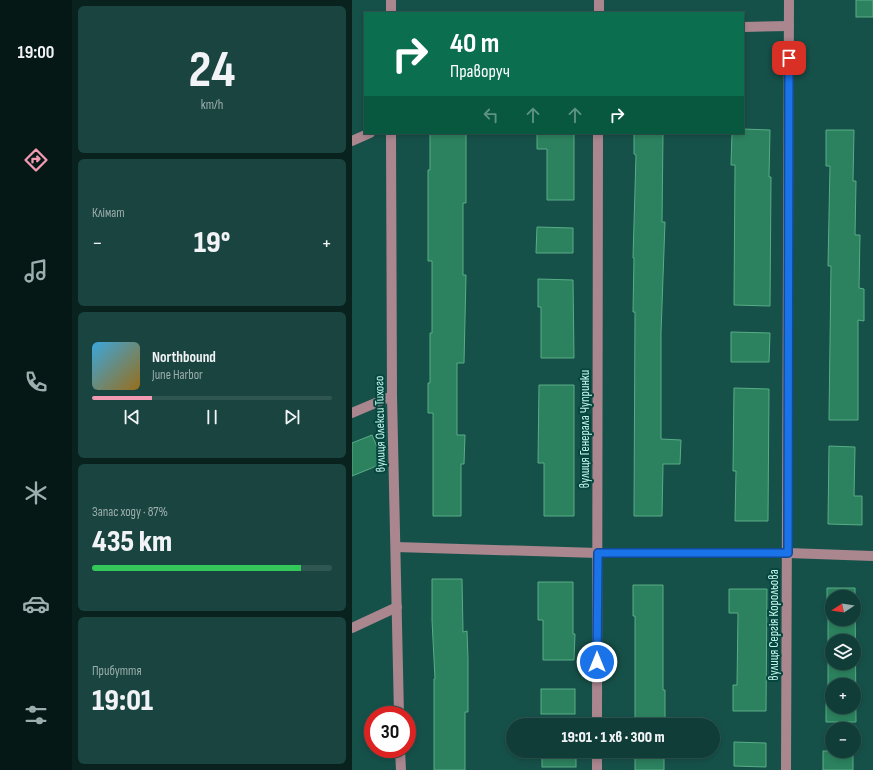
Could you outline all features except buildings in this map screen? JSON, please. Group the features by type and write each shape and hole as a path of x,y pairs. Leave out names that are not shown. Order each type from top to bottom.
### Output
{"street":[{"path":"391,0 391,12"},
{"path":"599,0 599,12"},
{"name":"вулиця Сергія Корольова","path":"786,770 789,0"},
{"path":"744,27 789,26"},
{"path":"352,141 368,134"},
{"name":"вулиця Олекси Тихого","path":"391,134 392,396 399,706"},
{"name":"вулиця Генерала Чупринки","path":"597,718 598,134"},
{"path":"352,413 392,396"},
{"path":"396,547 598,553 788,553 873,556"},
{"path":"352,628 397,607"},
{"path":"400,758 401,770"},
{"path":"597,758 597,770"}],"route":[{"path":"597,662 598,553 788,553 789,58"}]}
